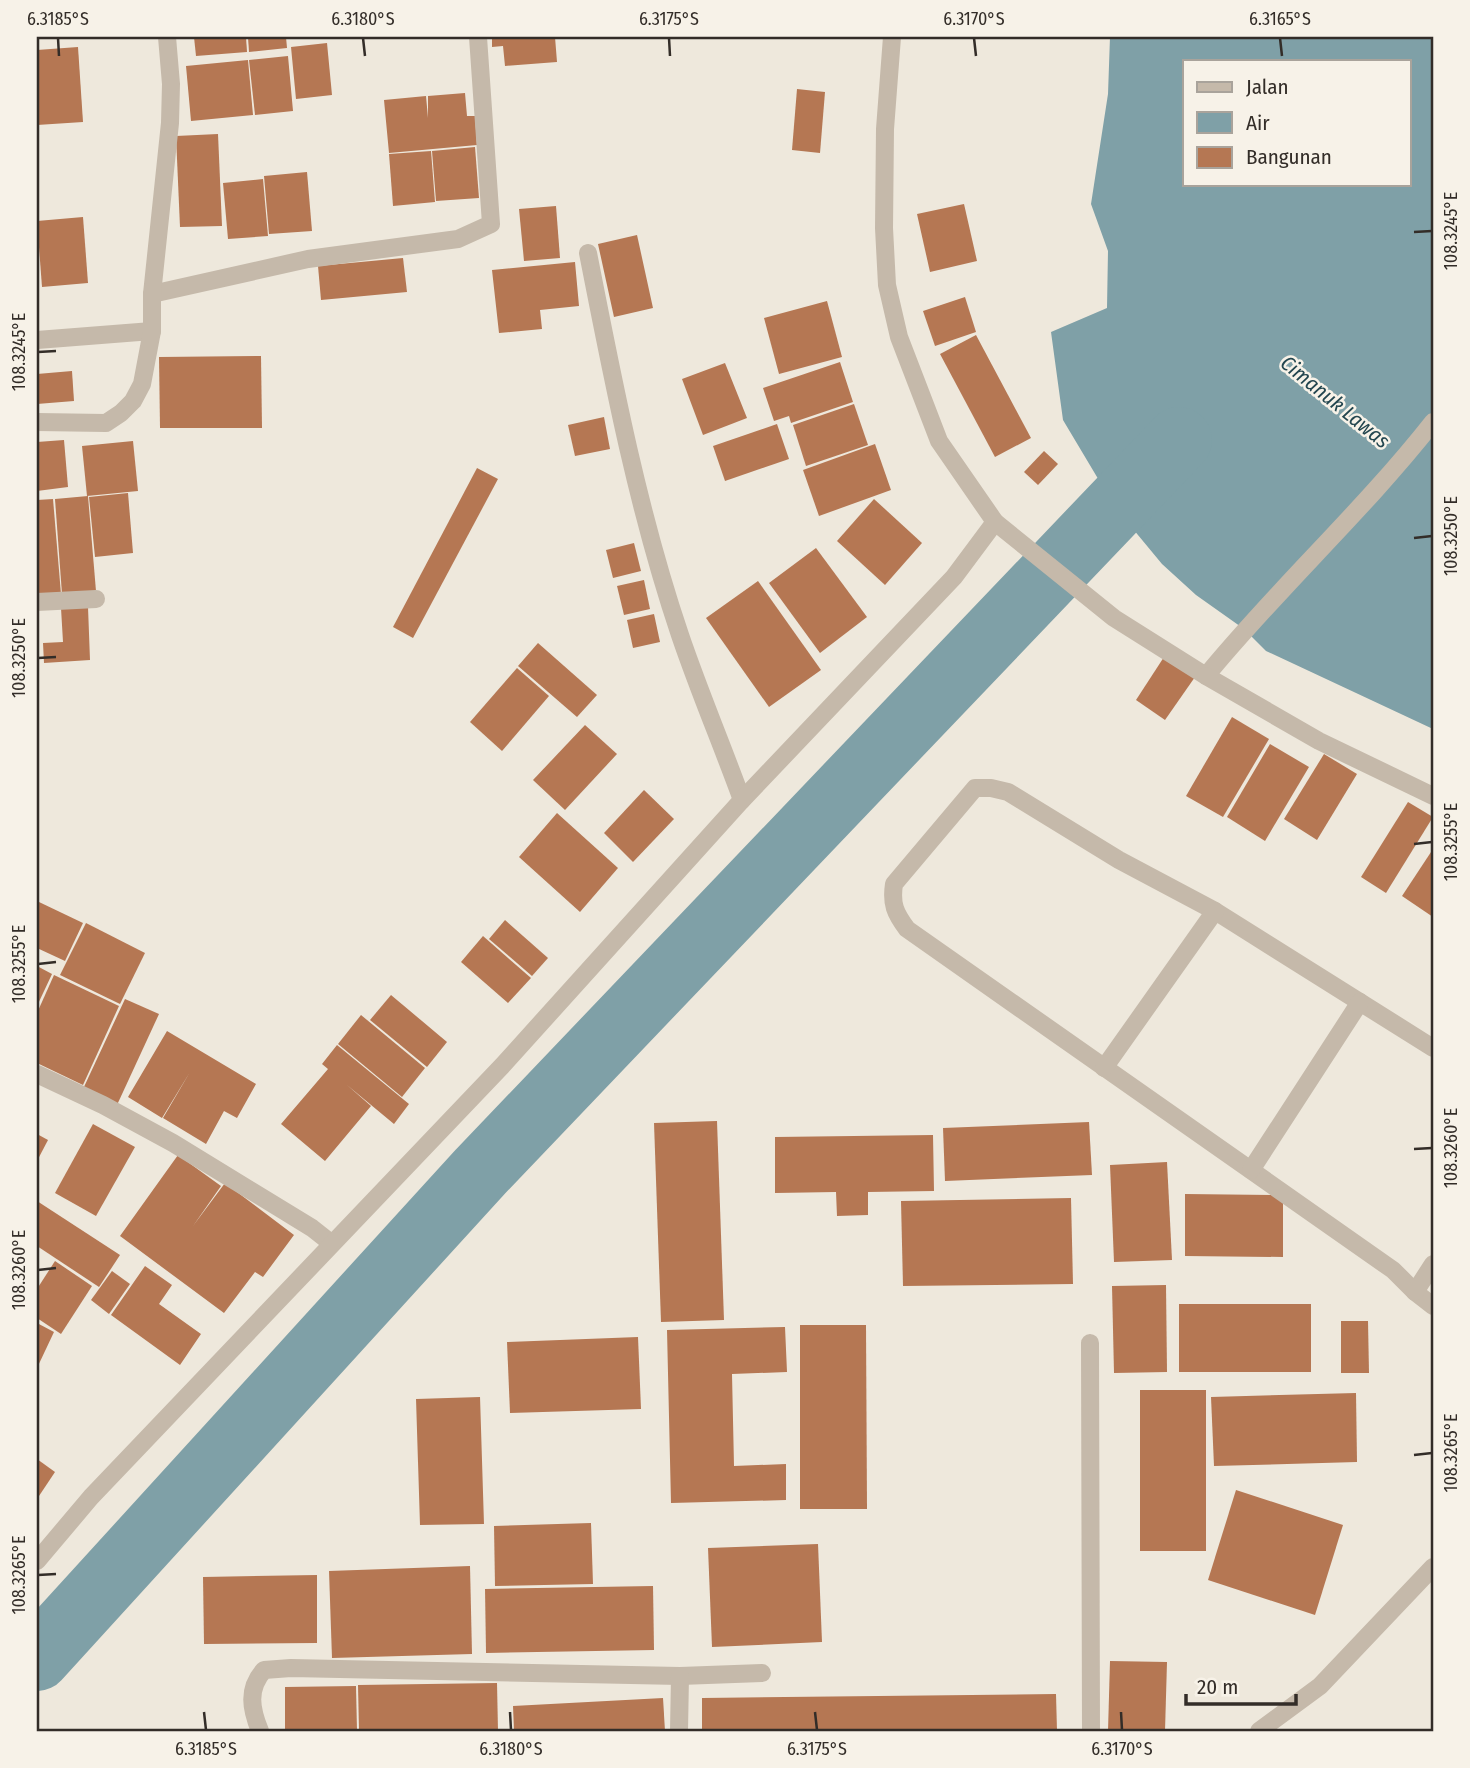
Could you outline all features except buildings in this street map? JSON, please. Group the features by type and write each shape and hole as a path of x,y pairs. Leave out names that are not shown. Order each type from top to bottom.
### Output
{"street":[{"path":"37,422 106,423 133,401 142,384 152,331 152,294 170,123 171,84 167,37"},
{"path":"152,294 308,258 458,239 491,224 478,37"},
{"path":"892,37 885,129 884,228 887,285 898,337 939,441 995,523 1114,618 1206,676 1320,741 1433,796"},
{"path":"588,253 616,394 646,521 680,635 742,800"},
{"path":"37,340 152,331"},
{"path":"1206,676 1244,629 1390,473 1433,422"},
{"path":"37,1561 91,1497 502,1066 742,800 954,577 995,523"},
{"path":"37,602 96,599"},
{"path":"1433,1048 1214,911 1119,860 1008,792 975,788 894,884 894,911 907,929 1393,1270 1433,1306"},
{"path":"1104,1068 1214,911"},
{"path":"1251,1170 1360,1002"},
{"path":"37,1074 103,1105 173,1143 312,1228 331,1243"},
{"path":"1415,1292 1433,1265"},
{"path":"1090,1343 1091,1731"},
{"path":"1259,1731 1320,1686 1433,1567"},
{"path":"260,1731 250,1700 256,1679 264,1670 291,1668 680,1676 762,1673"},
{"path":"679,1731 680,1676"}],"water":[{"name":"Cimanuk Lawas","path":"1110,37 1433,37 1433,729 1266,651 1244,629 1196,595 1162,564 1133,529 1097,477 1063,420 1051,332 1107,308 1108,251 1091,204 1108,94"}],"waterway":[{"path":"37,1658 480,1172 1179,440"}]}
